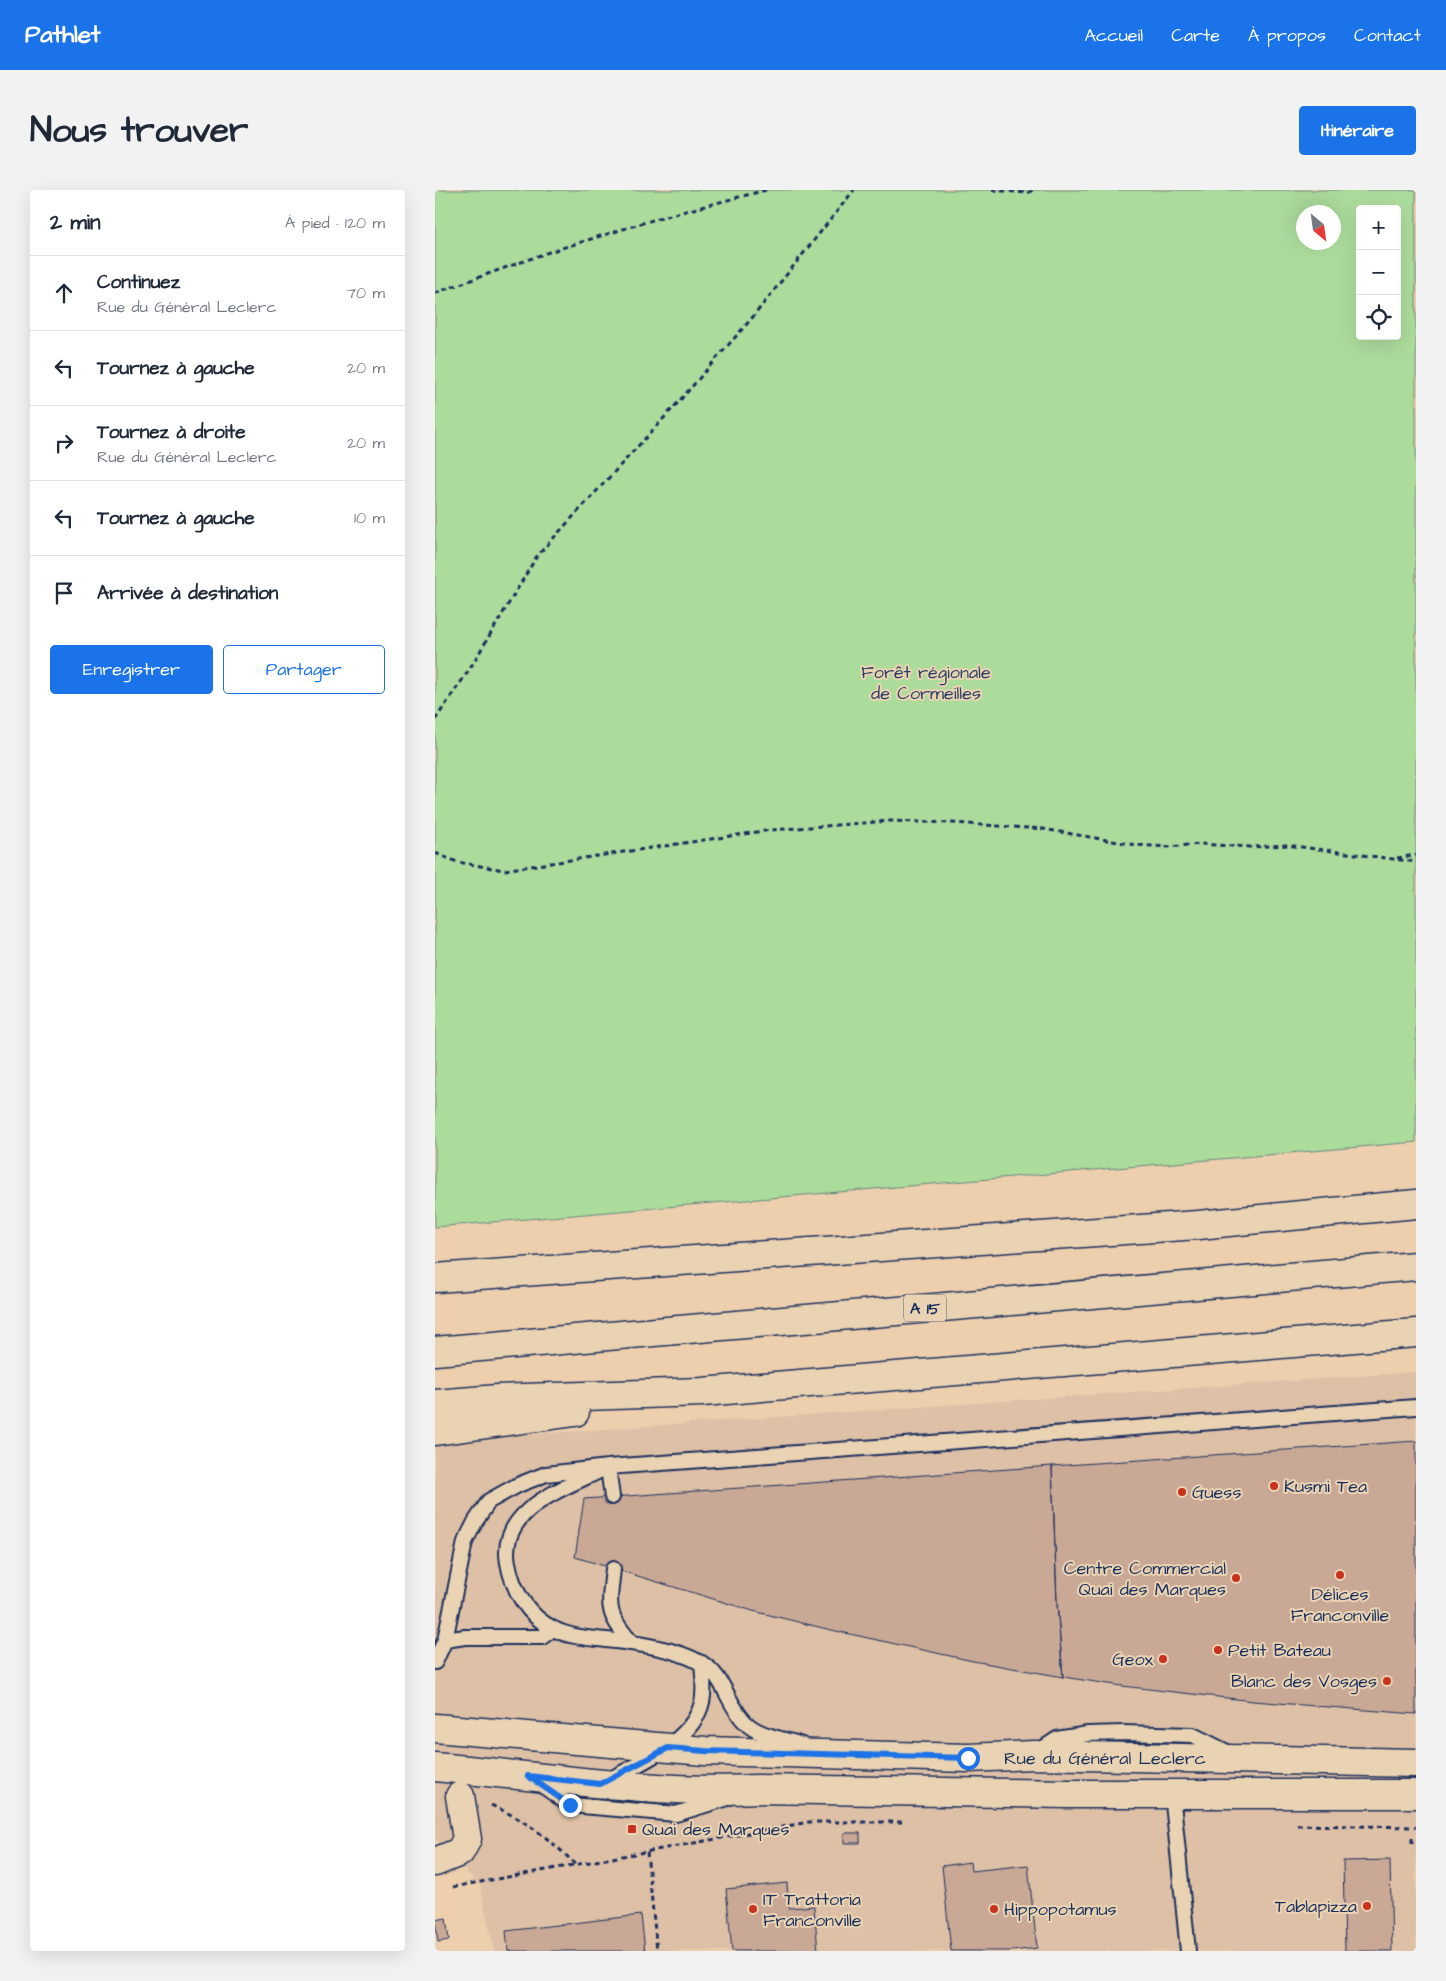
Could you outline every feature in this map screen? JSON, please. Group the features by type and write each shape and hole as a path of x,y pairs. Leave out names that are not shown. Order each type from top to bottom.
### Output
{"main road":[{"path":"435,1278 1198,1225 1416,1204"},
{"name":"A 15","path":"435,1351 1416,1266"},
{"path":"435,1404 498,1399 702,1392 1416,1333"},
{"path":"435,1431 702,1392"},
{"name":"Rue du Général Leclerc","path":"435,1728 705,1751 968,1758 1033,1755 1416,1763"},
{"name":"Rue du Général Leclerc","path":"435,1767 600,1784 718,1791 1416,1794"},
{"path":"435,1862 460,1852 467,1839 461,1796"}],"lane":[{"path":"435,1662 445,1640 465,1542 475,1522 489,1501 518,1485 546,1474 608,1467 1416,1407"},
{"path":"608,1467 612,1497"},
{"path":"608,1467 543,1499 530,1508 515,1525 508,1541 507,1560 517,1595 532,1613 553,1629 580,1637 633,1643 685,1655 702,1663 713,1672 740,1716 753,1728 831,1754"},
{"path":"613,1569 610,1599 611,1614 618,1627 633,1643"},
{"path":"445,1640 465,1637 543,1637 553,1629"},
{"path":"600,1784 668,1748 685,1731 696,1717 702,1704 702,1663"},
{"path":"528,1776 570,1805 675,1814 758,1790"},
{"path":"1172,1793 1188,1951"}],"path":[{"path":"435,293 549,252 659,218 766,190"},
{"path":"435,720 469,670 537,556 675,407 753,318 854,190"},
{"path":"992,190 1027,193 1035,190"},
{"path":"435,853 457,862 504,870 771,830 889,821 953,822 1043,828 1136,845 1168,847 1200,844 1249,848 1286,845 1416,862"},
{"path":"1391,859 1416,855"},
{"path":"461,1796 475,1798 517,1817 547,1838 575,1864"},
{"path":"453,1887 809,1822 914,1822"},
{"path":"1293,1824 1416,1827"},
{"path":"1412,1838 1412,1846"},
{"path":"647,1852 657,1951"}],"shaded area":[{"path":"1416,1372 1416,1951 494,1951 480,1885 435,1838 435,1441"}],"green space":[{"name":"Forêt régionale de Cormeilles","path":"435,190 1416,190 1416,1142 435,1227"}],"building":[{"name":"Centre Commercial Quai des Marques","path":"1416,1441 1416,1714 1253,1701 1122,1686 1063,1677 1057,1603 1052,1466"},
{"path":"1052,1466 1057,1603 1063,1677 973,1661 753,1611 575,1557 584,1499"},
{"path":"844,1833 860,1833 860,1843 844,1843"},
{"name":"Tablapizza","path":"1390,1860 1392,1951 1345,1951 1343,1861"},
{"path":"970,1862 971,1871 1028,1865 1037,1948 1013,1951 951,1951 942,1866"},
{"path":"787,1883 789,1908 814,1906 818,1951 732,1951 726,1889"},
{"path":"641,1915 645,1951 508,1951 506,1931"},
{"path":"446,1918 449,1940 438,1942 435,1920"}],"place":[{"name":"Kusmi Tea","path":"1274,1486"},
{"name":"Guess","path":"1182,1492"},
{"name":"Délices Franconville","path":"1340,1575"},
{"name":"Centre Commercial Quai des Marques","path":"1236,1578"},
{"name":"Petit Bateau","path":"1218,1650"},
{"name":"Geox","path":"1163,1659"},
{"name":"Blanc des Vosges","path":"1387,1681"},
{"name":"Quai des Marques","path":"632,1829"},
{"name":"Tablapizza","path":"1367,1906"},
{"name":"IT Trattoria Franconville","path":"753,1909"},
{"name":"Hippopotamus","path":"994,1909"}],"route":[{"path":"570,1805 528,1776 600,1784 668,1748 705,1751 968,1758"}]}
